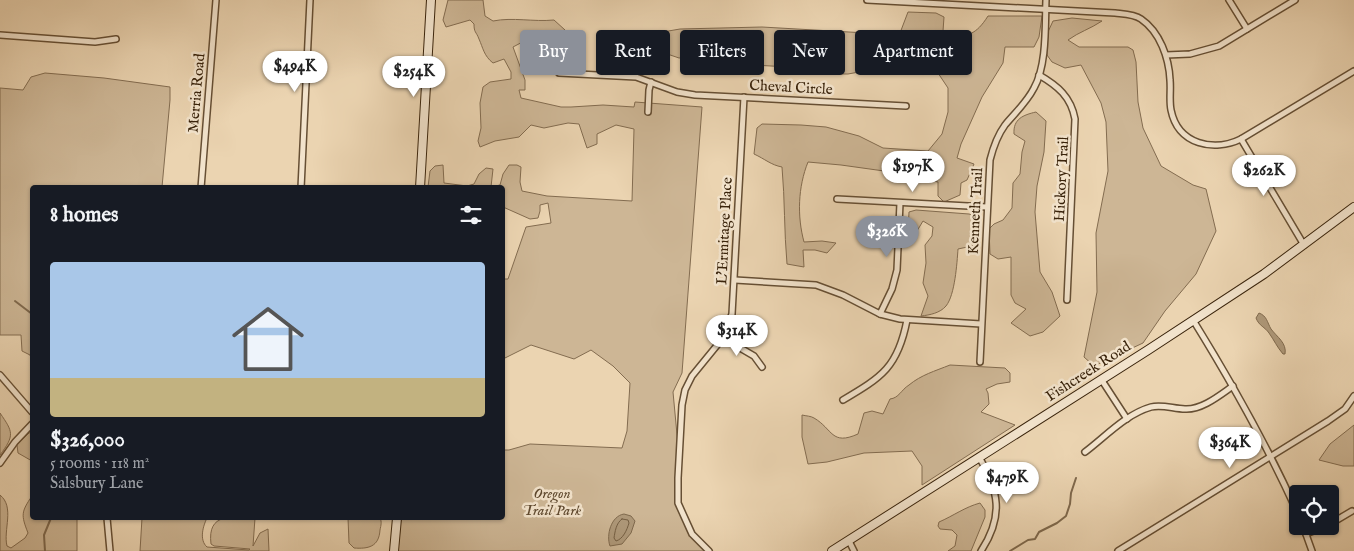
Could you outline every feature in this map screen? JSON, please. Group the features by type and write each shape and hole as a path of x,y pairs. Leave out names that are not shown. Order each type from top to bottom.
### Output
{"main road":[{"path":"420,185 431,0"},
{"name":"Fishcreek Road","path":"832,551 1277,265 1354,207"},
{"path":"394,551 397,520"}],"street":[{"name":"Merria Road","path":"201,185 216,0"},
{"path":"301,185 310,0"},
{"path":"867,0 1115,13 1140,18 1153,30 1166,55 1170,80 1171,110 1179,128 1194,141 1211,146 1230,145 1354,71"},
{"name":"Kenneth Trail","path":"980,362 990,160 994,146 1006,125 1030,95 1039,75 1042,59 1046,0"},
{"path":"1229,0 1247,29"},
{"path":"1166,55 1190,54 1211,49 1226,42 1295,0"},
{"path":"0,35 95,42 116,39"},
{"name":"Cheval Circle","path":"586,74 631,77 652,82 683,94 906,106"},
{"name":"Hickory Trail","path":"1039,75 1052,82 1062,91 1072,106 1075,120 1067,300"},
{"path":"648,112 649,90 652,82"},
{"name":"L'Ermitage Place","path":"709,551 692,534 678,503 682,413 685,390 692,376 723,338 732,314 744,97"},
{"path":"1241,139 1304,245"},
{"path":"837,199 987,207"},
{"path":"880,314 892,289 896,270 900,203"},
{"path":"735,280 816,285 843,295 880,314 906,320 982,324"},
{"path":"843,400 873,382 891,364 900,348 906,320"},
{"path":"1193,320 1233,386 1271,456 1289,495"},
{"path":"723,338 754,356 762,367"},
{"path":"0,375 30,410"},
{"path":"1101,379 1127,419"},
{"path":"1085,452 1127,419 1144,410 1156,406 1191,409 1208,402 1233,386"},
{"path":"1118,551 1337,416 1354,396"},
{"path":"1187,403 1191,409"},
{"path":"0,463 15,442 30,426"},
{"path":"978,457 992,480 997,502 993,529 981,551"},
{"path":"1339,519 1352,511"},
{"path":"107,520 110,551"},
{"path":"1306,535 1312,551"},
{"path":"848,541 854,551"}],"green space":[{"name":"Oregon Trail Park","path":"448,0 483,0 485,16 493,21 508,19 554,20 565,30 520,30 520,43 513,47 520,66 520,75 523,75 525,80 525,90 519,90 521,98 561,107 603,105 634,107 635,102 702,107 682,373 673,392 679,456 677,492 686,525 709,551 398,551 401,520 505,520 505,450 530,444 622,448 627,431 630,383 613,366 591,350 574,359 531,345 505,358 505,279 508,279 526,227 551,223 548,203 540,205 538,218 530,219 505,208 505,185 500,185 503,174 509,165 517,165 521,167 520,182 522,191 547,196 632,201 634,129 616,125 597,134 597,144 587,148 579,124 568,123 544,128 531,125 519,137 495,141 480,147 478,141 481,128 480,103 483,87 490,82 511,79 511,72 504,59 493,63 488,58 475,31 474,24 470,20 446,27 443,20"},
{"path":"908,12 936,13 944,17 943,30 901,30"},
{"path":"988,16 1042,16 1039,37 1034,47 1005,47 1003,63 982,97 961,144 957,158 974,164 967,180 961,183 960,195 944,202 938,196 938,182 884,171 808,162 800,191 800,222 804,242 822,241 836,243 827,253 803,250 804,267 787,264 782,167 754,154 757,128 762,124 826,127 859,136 883,148 928,151 942,134 948,112 948,88 939,75 972,75 972,33"},
{"path":"1072,18 1102,21 1068,40 1079,47 1128,47 1133,50 1136,62 1138,102 1143,128 1161,166 1193,185 1206,189 1216,231 1196,274 1165,311 1143,343 1094,366 1084,357 1097,292 1096,233 1108,171 1106,122 1101,103 1081,65 1065,68 1052,62 1047,55 1047,34 1053,21"},
{"path":"762,27 814,30 774,30 774,66 764,66 764,30 680,30 680,58 670,55 670,31 680,29"},
{"path":"845,32 855,32 855,73 848,74 845,74"},
{"path":"45,73 104,78 170,87 170,100 162,185 30,185 30,355 22,351 21,335 0,335 0,88 23,90 31,77"},
{"path":"1036,112 1046,121 1044,152 1037,186 1035,212 1040,272 1052,292 1060,316 1043,332 1030,336 1011,323 1026,309 1015,303 1011,295 1011,257 998,259 990,254 989,229 994,224 1003,220 1012,208 1013,183 1020,174 1025,141 1014,134 1015,125 1023,116"},
{"path":"443,165 444,183 459,185 428,185 430,171 435,166"},
{"path":"486,168 493,169 491,185 470,185 474,184 479,174"},
{"path":"916,210 969,214 979,217 977,240 972,246 958,249 955,279 949,301 941,310 921,316 928,296 923,283 926,263 925,245 932,236 933,227 923,221 917,231 908,231 909,212"},
{"path":"950,365 1005,368 1010,373 1010,382 997,384 986,389 989,404 981,412 1015,425 922,485 922,466 912,451 864,453 827,462 808,464 802,437 802,415 814,418 837,437 849,437 858,434 864,413 872,411 883,414 890,399 896,397 918,378"},
{"path":"0,413 10,429 10,438 0,455"},
{"path":"1354,425 1354,466 1343,466 1319,460 1330,444"},
{"path":"29,433 30,460 18,453 17,445"},
{"path":"0,495 7,506 6,540 7,546 11,548 25,538 28,533 23,514 30,499 30,520 77,520 77,551 0,551"},
{"path":"980,503 985,510 985,517 971,551 948,551 955,546 957,535 952,530 940,529 938,526 939,522"},
{"path":"142,520 206,520 202,537 207,547 249,550 214,546 211,544 213,526 220,520 255,520 253,546 260,533 268,529 269,551 140,551"},
{"path":"348,520 381,520 379,536 372,546 354,548 349,543"}],"water":[{"path":"1259,313 1262,314 1271,329 1283,343 1285,354 1279,349 1266,329 1257,321 1256,318"},
{"path":"620,515 631,516 635,521 631,533 622,544 610,546 609,532 613,522"}],"waterway":[{"path":"15,301 30,312"},
{"path":"1010,551 1028,540 1035,539 1039,532 1066,516 1076,478"},
{"path":"45,551 44,535 50,520"}]}
